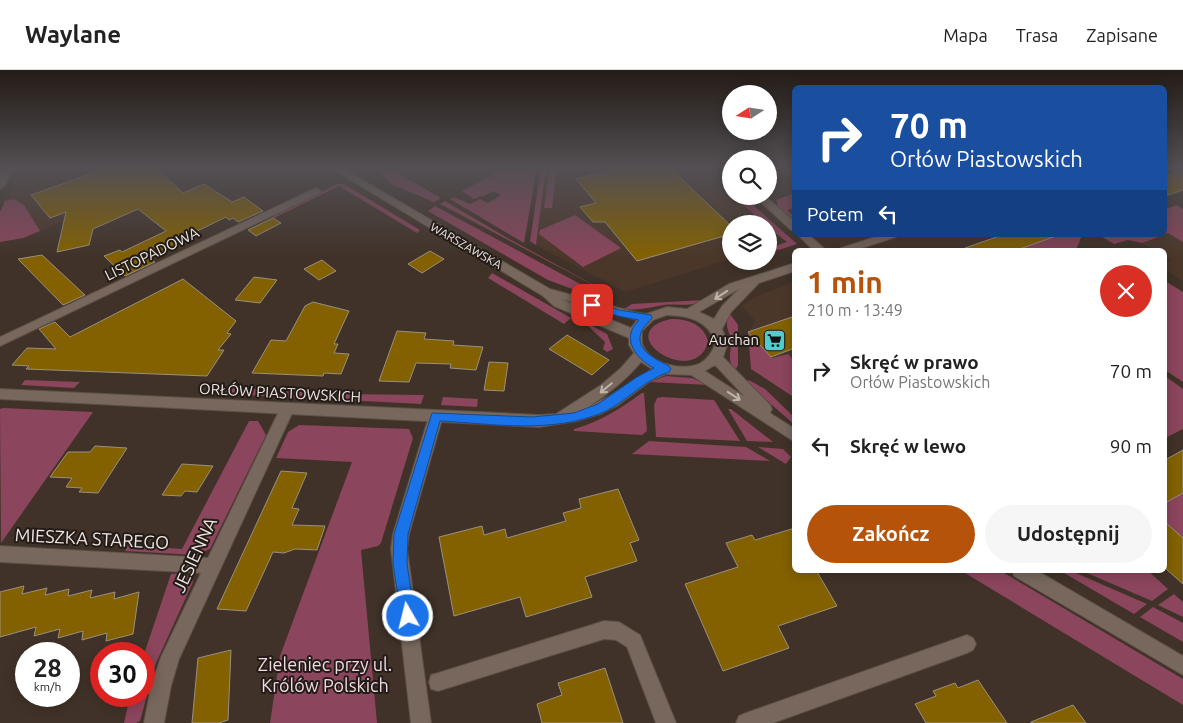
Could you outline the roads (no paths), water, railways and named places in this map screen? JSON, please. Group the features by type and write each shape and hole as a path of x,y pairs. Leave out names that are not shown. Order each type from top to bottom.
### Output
{"street":[{"name":"LISTOPADOWA","path":"0,342 302,197"},
{"name":"WARSZAWSKA","path":"386,197 547,293 558,303 635,335"},
{"path":"769,205 792,225"},
{"path":"805,237 818,248"},
{"path":"851,248 886,237"},
{"path":"690,312 734,287 792,269"},
{"path":"716,328 718,320 726,310 753,282"},
{"name":"WARSZAWSKA","path":"547,293 564,296 618,313 647,318"},
{"path":"667,311 690,312 705,319 716,328 722,343 716,358 707,365 693,370 665,369 655,365 640,354 635,342 635,335 639,326 647,318 667,311"},
{"name":"ORŁÓW PIASTOWSKICH","path":"558,418 606,389 626,371 640,354"},
{"path":"716,358 759,404 792,432"},
{"name":"ORŁÓW PIASTOWSKICH","path":"0,394 532,422 558,418 575,418 602,408 641,380 654,372 665,369"},
{"path":"693,370 792,432"},
{"name":"JESIENNA","path":"154,723 161,686 170,657 287,409"},
{"path":"421,723 400,564 400,549 401,534 436,416"},
{"name":"MIESZKA STAREGO","path":"0,554 212,566"},
{"path":"1025,573 1183,666"},
{"path":"438,682 604,630 619,630 634,641 666,723"},
{"path":"746,723 967,644"}],"place":[{"name":"Auchan","path":"775,340"}],"park label":[{"name":"Zieleniec przy ul. Królów Polskich","path":"325,675"}]}
